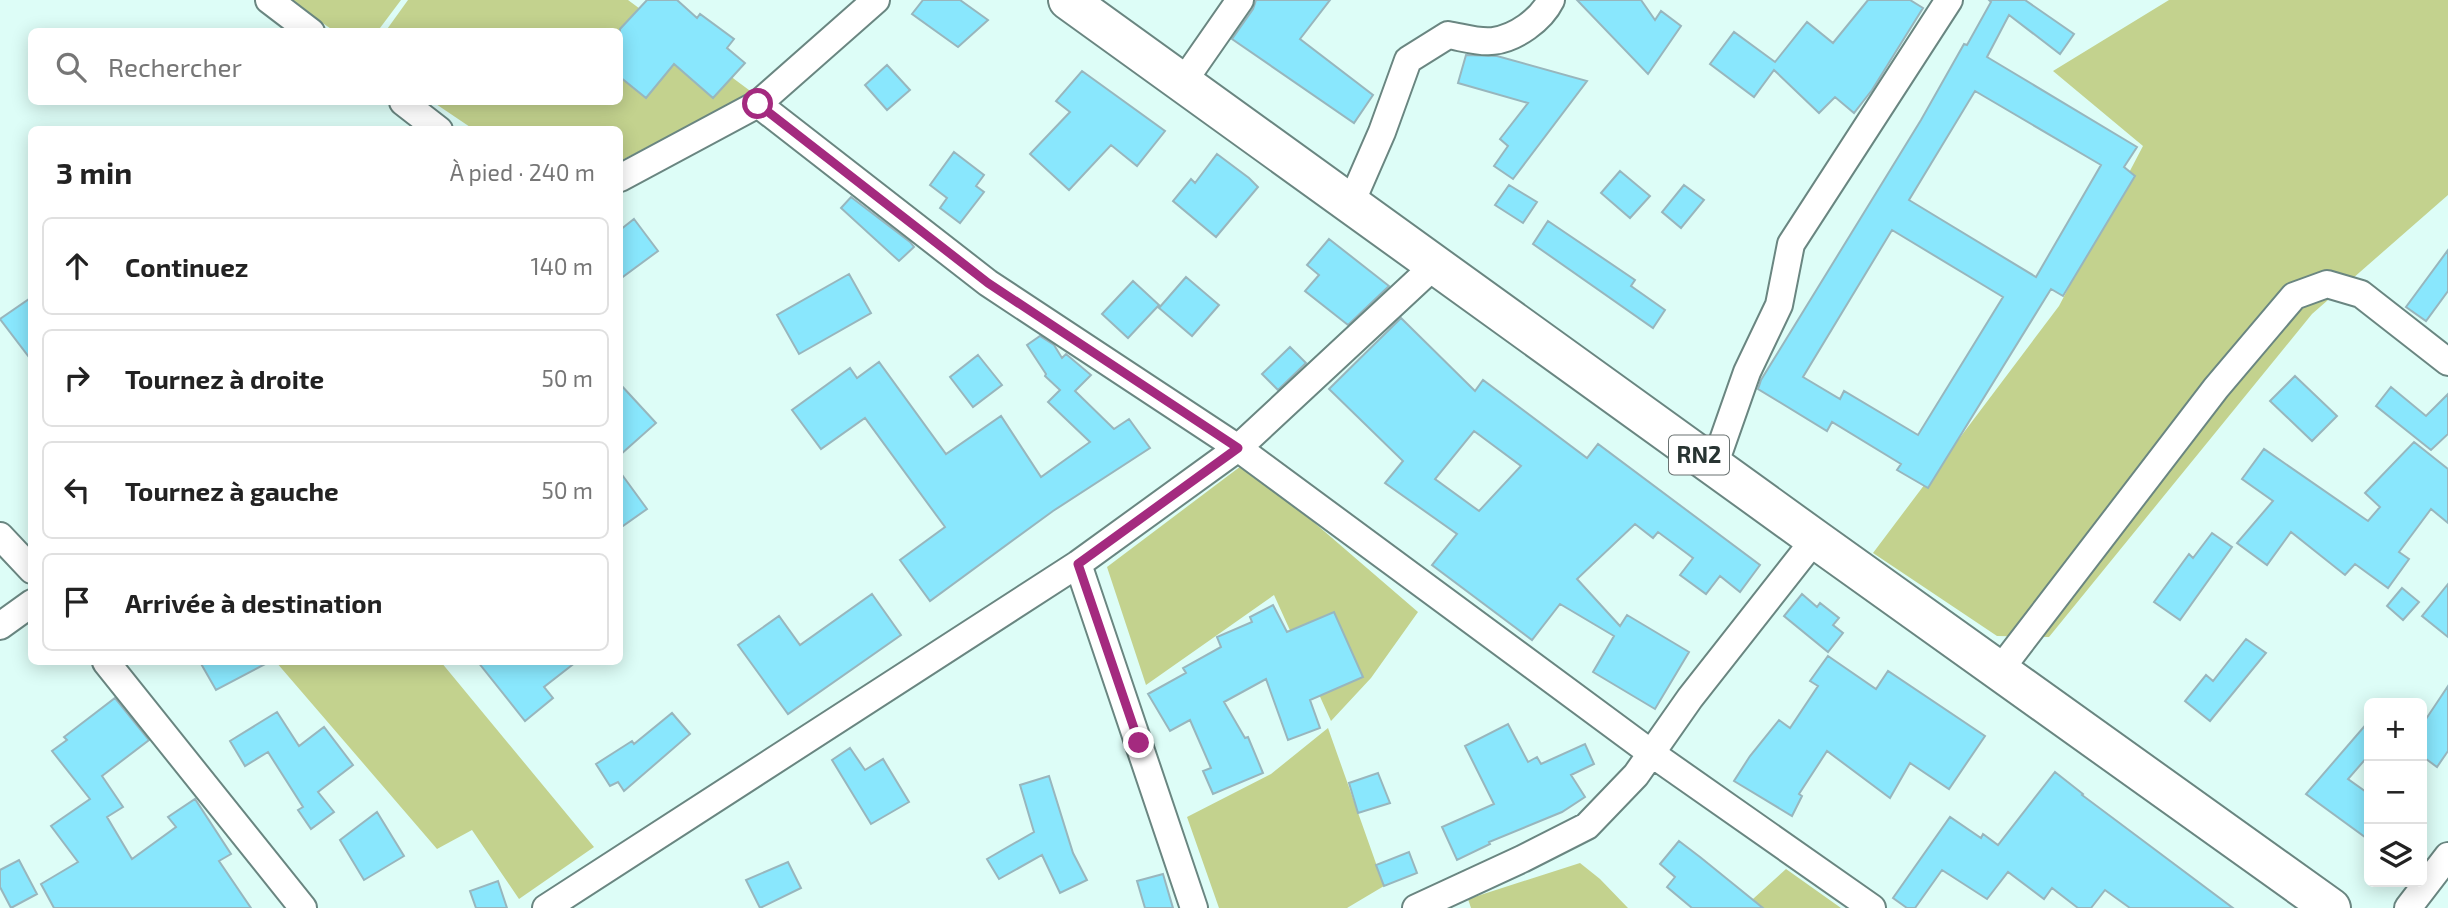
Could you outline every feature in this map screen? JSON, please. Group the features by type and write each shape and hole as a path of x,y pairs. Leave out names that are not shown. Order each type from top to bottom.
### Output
{"highway":[{"name":"RN2","path":"1068,0 2331,908"}],"street":[{"path":"268,0 306,28"},
{"path":"623,176 758,104 876,0"},
{"path":"1183,82 1240,0"},
{"path":"1351,203 1382,132 1408,60 1448,35 1492,42 1520,31 1545,12 1551,0"},
{"path":"1714,466 1747,372 1779,304 1791,244 1942,3"},
{"path":"758,104 988,283 1238,448 1651,753 1872,908"},
{"path":"407,105 434,126"},
{"path":"546,908 1078,564 1238,448 1436,264"},
{"path":"1999,671 2216,388 2294,296 2327,284 2361,294 2448,362"},
{"path":"0,536 28,566"},
{"path":"1416,908 1587,826 1636,775 1723,655 1815,539"},
{"path":"1078,564 1194,908"},
{"path":"0,626 28,606"},
{"path":"108,665 303,908"},
{"path":"2408,908 2448,856"}],"green space":[{"path":"290,0 401,0 380,28 330,28"},
{"path":"408,0 628,0 753,93 623,159 623,126 469,126 437,105 623,105 623,28 388,28"},
{"path":"2169,0 2448,0 2448,195 2312,314 2049,637 1997,636 1873,553 2059,306 2143,146 2053,71"},
{"path":"1245,463 1418,612 1371,678 1331,721 1274,595 1146,685 1107,567"},
{"path":"279,665 443,665 594,847 519,899 472,830 437,849"},
{"path":"1328,728 1384,886 1347,908 1219,908 1187,817 1271,774"},
{"path":"1580,863 1628,908 1471,908 1468,899"},
{"path":"1786,869 1841,908 1743,908"}],"building":[{"path":"647,0 677,0 697,18 700,14 734,39 727,48 745,63 713,98 674,64 646,98 623,79 621,28"},
{"path":"923,0 960,0 988,20 958,47 912,14"},
{"path":"1256,0 1330,0 1300,39 1373,95 1354,123 1232,39 1253,9"},
{"path":"1577,0 1641,0 1655,20 1661,11 1681,26 1648,74"},
{"path":"1868,0 1910,0 1923,8 1872,90 1854,113 1835,97 1819,113 1774,70 1754,97 1710,64 1734,32 1775,62 1807,22 1833,43"},
{"path":"1989,0 2025,0 2074,34 2060,54 2009,15 1987,57 2137,147 2124,167 2135,176 2063,296 2051,289 1928,488 1897,470 1901,464 1832,422 1827,431 1758,389 1991,2","holes":["1975,91 2101,165 2036,277 1909,200","1892,230 2003,297 1918,435 1844,391 1840,399 1803,377"]},
{"path":"1466,55 1497,56 1587,81 1513,179 1494,166 1508,146 1500,139 1528,103 1458,83"},
{"path":"887,65 910,90 887,110 865,85"},
{"path":"1082,71 1165,131 1137,166 1111,145 1069,190 1030,154 1070,112 1056,101"},
{"path":"954,152 984,175 976,186 984,192 960,223 940,208 947,198 930,185"},
{"path":"1217,154 1258,187 1216,237 1173,201 1191,179 1195,183"},
{"path":"1620,171 1650,196 1630,218 1601,193"},
{"path":"1509,185 1537,202 1523,223 1495,205"},
{"path":"1684,185 1704,200 1681,228 1662,212"},
{"path":"851,197 914,247 899,261 841,208"},
{"path":"634,219 658,251 623,277 623,228"},
{"path":"1548,221 1635,280 1631,286 1665,310 1653,328 1533,244"},
{"path":"1329,239 1389,286 1348,325 1305,291 1319,275 1307,265"},
{"path":"2448,250 2448,291 2426,321 2406,307"},
{"path":"849,274 871,313 799,354 777,315"},
{"path":"1186,277 1219,305 1192,336 1159,308"},
{"path":"1133,281 1159,305 1128,338 1102,314"},
{"path":"28,300 28,356 0,319"},
{"path":"1401,318 1475,391 1483,380 1587,458 1598,444 1760,565 1740,592 1720,576 1706,594 1680,575 1693,558 1658,532 1653,538 1635,524 1577,579 1620,626 1627,615 1689,652 1655,709 1593,672 1614,636 1560,604 1532,640 1432,565 1457,534 1385,483 1403,461 1329,389","holes":["1474,431 1521,466 1479,511 1435,479"]},
{"path":"1040,336 1054,345 1062,358 1066,354 1091,375 1075,391 1114,429 1129,419 1150,448 1053,511 930,601 900,560 945,527 865,418 821,449 792,410 850,368 857,378 879,362 946,454 1001,416 1041,477 1090,442 1048,402 1060,390 1045,376 1027,345"},
{"path":"1290,347 1306,363 1278,390 1262,374"},
{"path":"978,355 1002,385 973,407 950,377"},
{"path":"2295,376 2337,416 2312,441 2270,401"},
{"path":"623,387 656,423 623,452"},
{"path":"2391,387 2426,416 2448,394 2448,434 2431,450 2376,406"},
{"path":"2414,442 2448,469 2448,523 2431,509 2399,552 2409,559 2388,588 2355,564 2345,575 2291,532 2267,565 2237,543 2273,501 2242,479 2264,449 2368,521 2380,507 2365,493"},
{"path":"623,476 647,509 623,526"},
{"path":"2212,533 2232,547 2180,620 2154,602 2189,554 2193,558"},
{"path":"2448,584 2448,637 2422,616"},
{"path":"2402,588 2419,602 2403,620 2387,606"},
{"path":"872,594 901,635 788,714 738,645 779,616 800,645"},
{"path":"1802,594 1817,607 1820,603 1839,618 1833,625 1843,633 1828,652 1784,616"},
{"path":"1273,605 1287,632 1334,612 1363,677 1310,700 1320,728 1288,740 1266,679 1224,702 1245,738 1248,737 1263,773 1213,794 1203,771 1211,768 1190,720 1170,731 1148,694 1186,673 1183,668 1221,647 1217,637 1252,622 1250,617"},
{"path":"2246,639 2266,653 2210,721 2185,701 2206,675 2213,681"},
{"path":"1828,656 1876,689 1888,671 1985,736 1949,789 1910,763 1890,798 1827,751 1799,794 1802,796 1792,816 1734,781 1779,720 1790,728 1818,686 1810,681"},
{"path":"202,665 263,665 216,690"},
{"path":"480,665 572,665 544,687 553,698 525,721"},
{"path":"2448,686 2448,751 2437,767 2427,760 2427,718"},
{"path":"115,698 149,740 102,776 123,807 107,817 132,859 176,827 168,817 195,799 231,854 219,861 251,908 54,908 41,884 78,862 51,826 90,799 52,751 67,740 64,737"},
{"path":"277,712 299,746 324,727 353,765 318,792 334,812 311,829 298,810 303,807 268,752 245,766 230,741"},
{"path":"672,713 690,734 624,791 618,782 610,786 596,764 632,741 634,744"},
{"path":"1508,724 1528,762 1537,757 1541,764 1585,744 1594,764 1571,775 1585,797 1562,812 1489,842 1490,844 1457,860 1442,827 1494,804 1465,746"},
{"path":"2364,727 2364,761 2348,779 2364,790 2364,836 2306,794"},
{"path":"850,748 865,770 883,759 909,802 871,824 832,760"},
{"path":"2055,772 2233,908 2130,908 2105,890 2091,908 2078,908 2052,888 2044,899 2008,872 1987,899 1942,870 1915,908 1907,908 1893,898 1950,817 1981,838 1983,834 1998,845"},
{"path":"1378,773 1390,803 1358,813 1349,783"},
{"path":"1049,776 1073,853 1087,880 1060,893 1042,855 999,879 987,859 1034,832 1020,785"},
{"path":"377,812 404,856 364,880 340,840"},
{"path":"1679,841 1763,908 1692,908 1667,887 1675,877 1660,864"},
{"path":"1409,852 1417,873 1384,886 1376,865"},
{"path":"19,860 37,894 11,908 0,887 0,870"},
{"path":"788,862 801,888 760,908 746,880"},
{"path":"1163,874 1173,908 1145,908 1137,881"},
{"path":"498,881 507,908 476,908 470,891"}],"route":[{"path":"758,104 1021,307 1238,448 1078,564 1139,743"}]}
